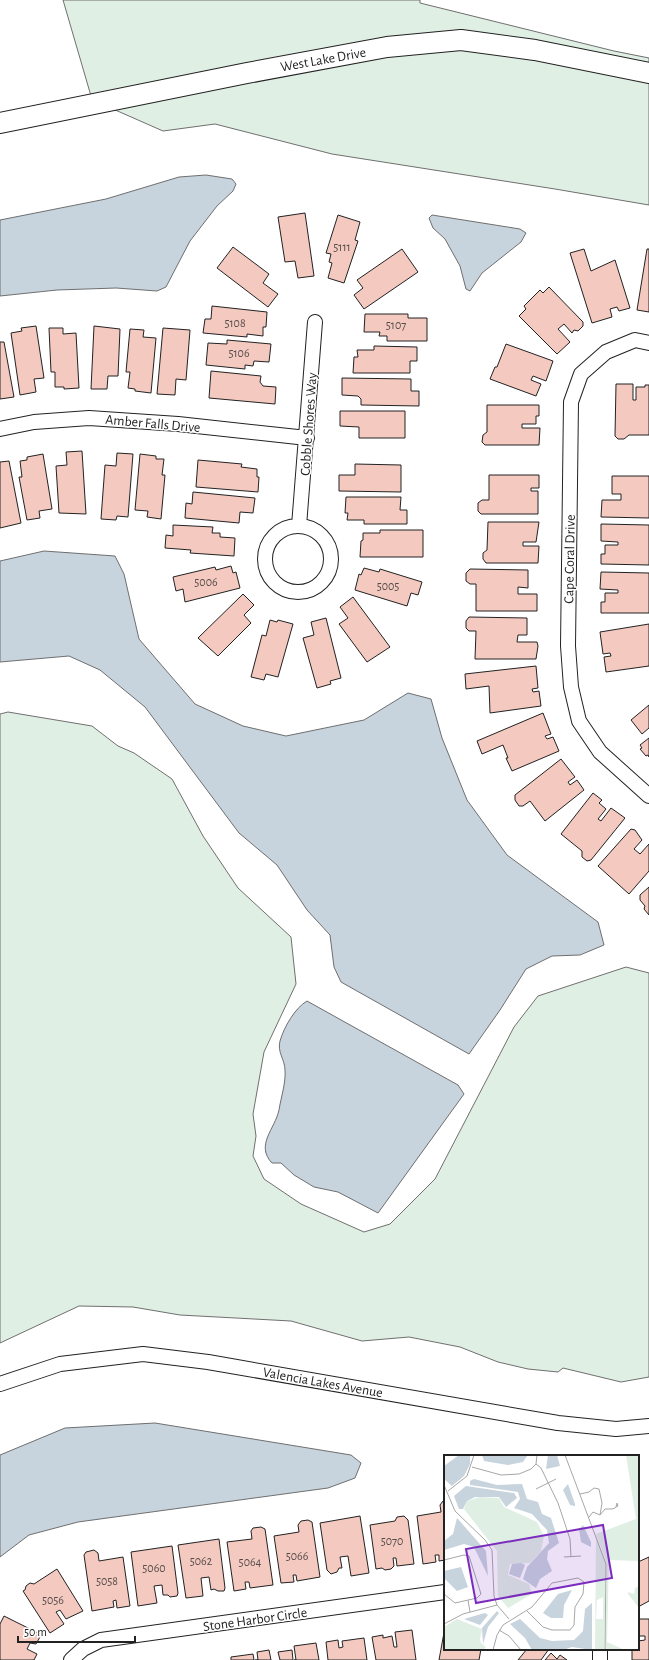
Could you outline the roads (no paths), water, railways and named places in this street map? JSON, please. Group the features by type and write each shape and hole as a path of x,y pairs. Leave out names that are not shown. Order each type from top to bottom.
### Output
{"street":[{"name":"West Lake Drive","path":"0,123 247,73 387,47 461,40 535,50 649,73"},
{"name":"Cobble Shores Way","path":"299,526 315,322"},
{"name":"Cape Coral Drive","path":"649,343 635,340 606,352 581,374 571,402 568,646 571,687 579,721 600,752 649,796"},
{"name":"Amber Falls Drive","path":"0,429 34,422 89,418 178,424 307,438"},
{"path":"299,526 310,528 320,534 326,542 330,552 331,563 328,573 321,582 312,589 302,592 291,591 277,584 267,571 265,560 266,549 279,532 289,527 299,526"},
{"name":"Valencia Lakes Avenue","path":"0,1384 60,1364 143,1354 208,1362 558,1423 616,1429 649,1426"},
{"name":"Stone Harbor Circle","path":"71,1660 83,1649 101,1640 444,1592"}]}
